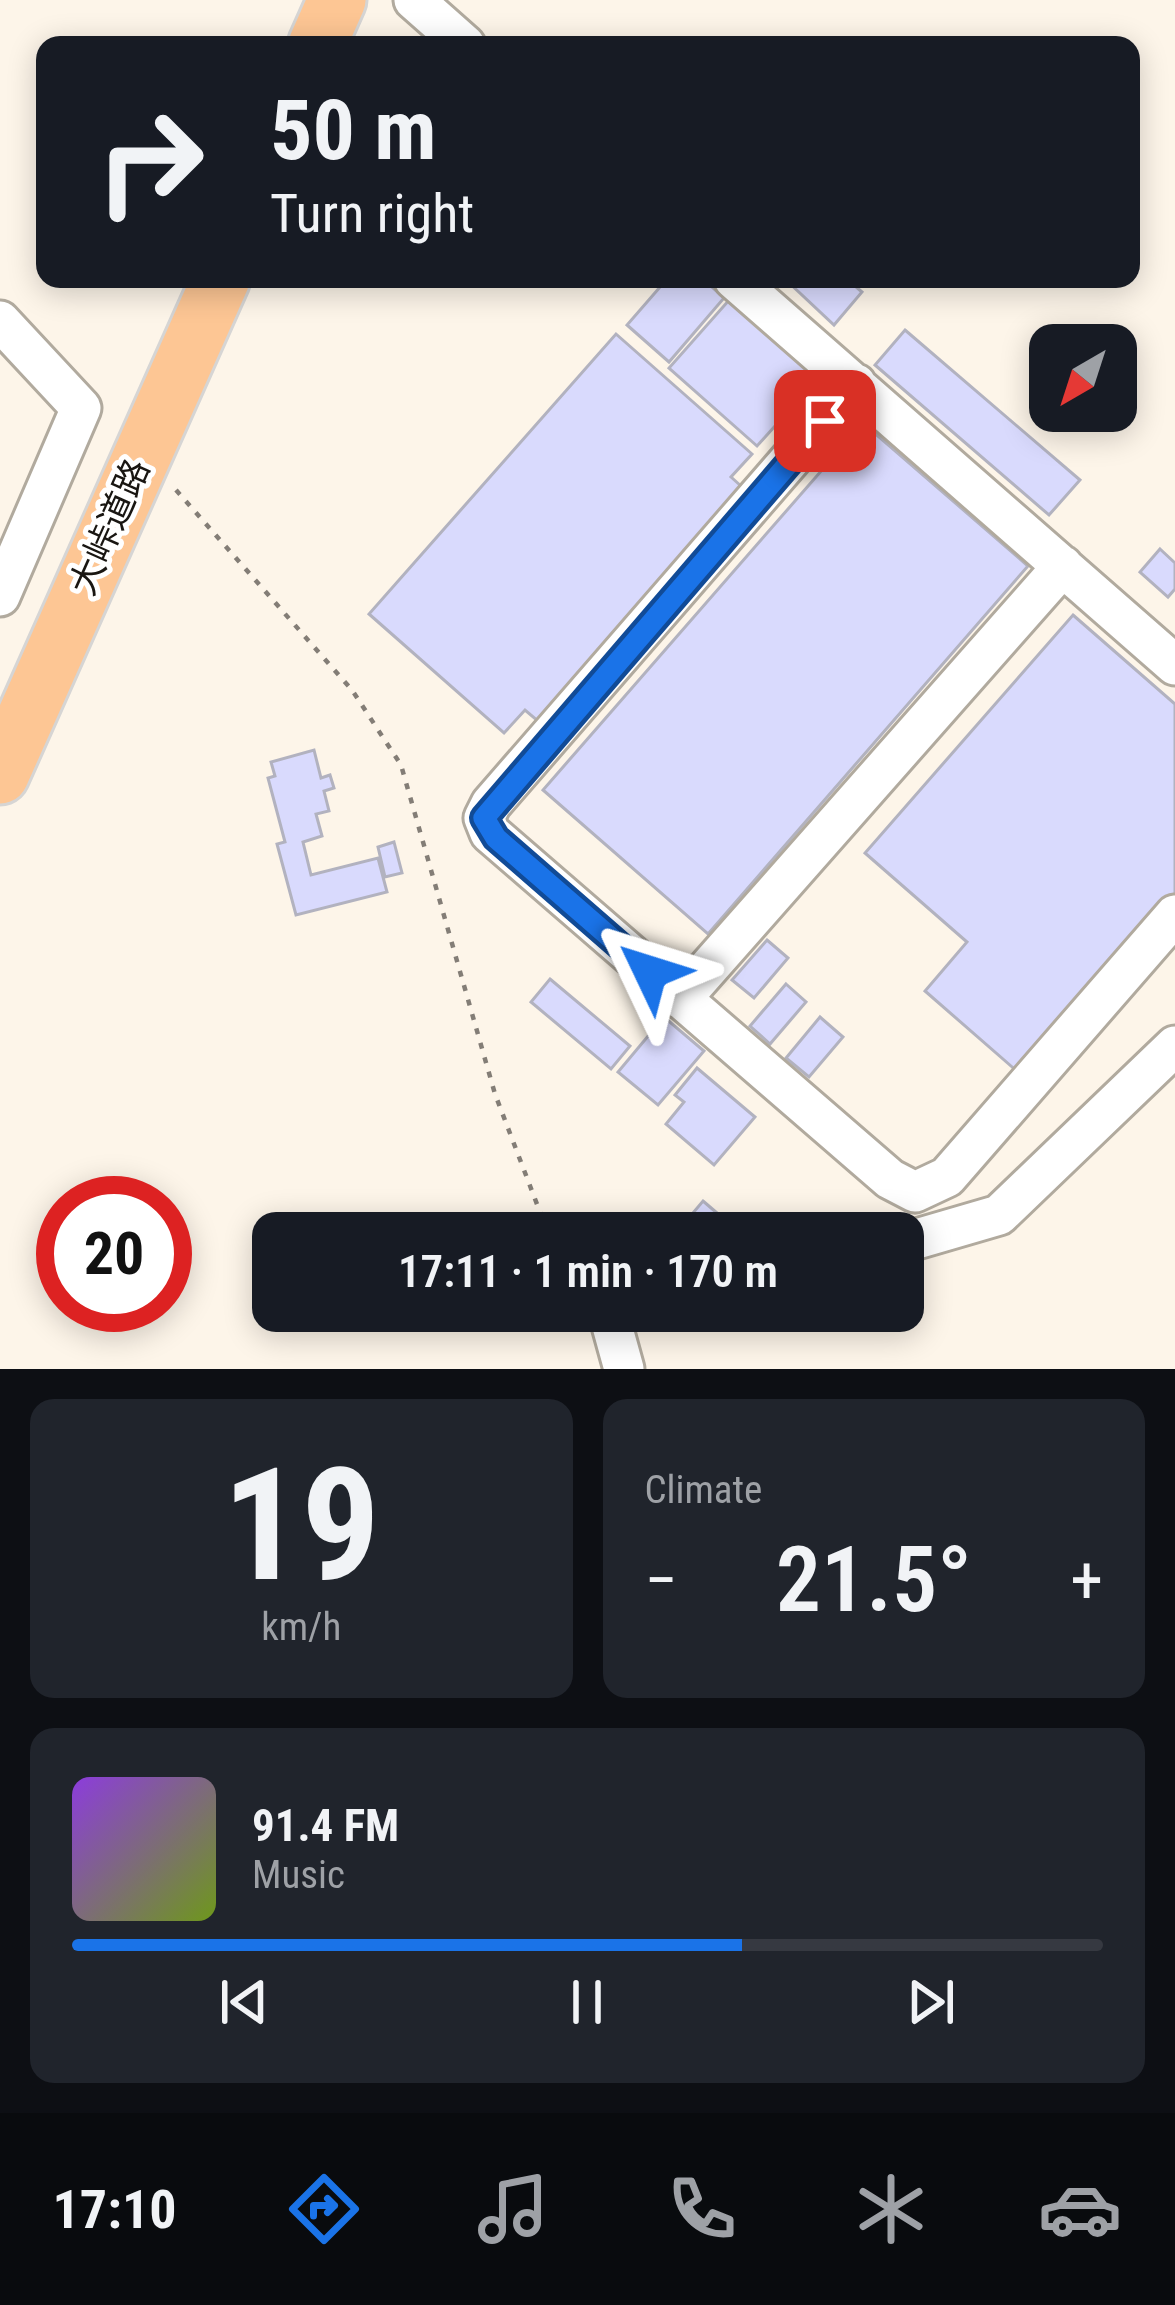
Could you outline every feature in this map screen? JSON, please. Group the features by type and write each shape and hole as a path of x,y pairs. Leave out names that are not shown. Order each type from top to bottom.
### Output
{"highway":[{"path":"321,36 337,0"},
{"name":"大峠道路","path":"0,775 217,288"}],"street":[{"path":"414,0 455,36"},
{"path":"744,288 1175,665"},
{"path":"0,321 81,409 0,596"},
{"path":"856,385 484,818 496,838 890,1179 914,1192 935,1187 947,1177 1175,915"},
{"path":"681,999 1063,566"},
{"path":"924,1237 999,1215 1175,1046"},
{"path":"614,1332 624,1369"}],"path":[{"path":"141,457 352,690 401,765 494,1094 540,1212"}],"building":[{"path":"659,288 713,288 724,298 669,362 627,325"},
{"path":"795,288 857,288 862,292 834,325"},
{"path":"730,299 819,377 757,446 669,368"},
{"path":"905,330 1080,480 1049,515 875,365"},
{"path":"616,334 752,454 731,477 751,495 545,727 525,710 504,733 369,614"},
{"path":"863,423 1028,566 708,934 543,790"},
{"path":"1160,549 1175,563 1175,589 1168,597 1140,572"},
{"path":"1073,615 1175,704 1175,894 1019,1073 925,991 967,942 865,853"},
{"path":"314,750 321,778 330,775 334,788 324,791 329,811 316,814 322,836 303,842 311,875 378,858 387,892 296,915 277,844 285,842 268,778 275,776 271,762"},
{"path":"394,842 402,873 385,877 378,847"},
{"path":"767,940 788,958 754,998 732,980"},
{"path":"550,979 630,1046 611,1069 531,1002"},
{"path":"786,984 806,1002 770,1044 750,1026"},
{"path":"664,1017 704,1051 658,1105 618,1072"},
{"path":"820,1017 843,1037 809,1077 786,1058"},
{"path":"697,1068 755,1117 714,1165 666,1124 684,1102 675,1095"},
{"path":"703,1201 716,1212 694,1212"}],"route":[{"path":"650,972 490,833 484,818 491,804 825,421"}]}
